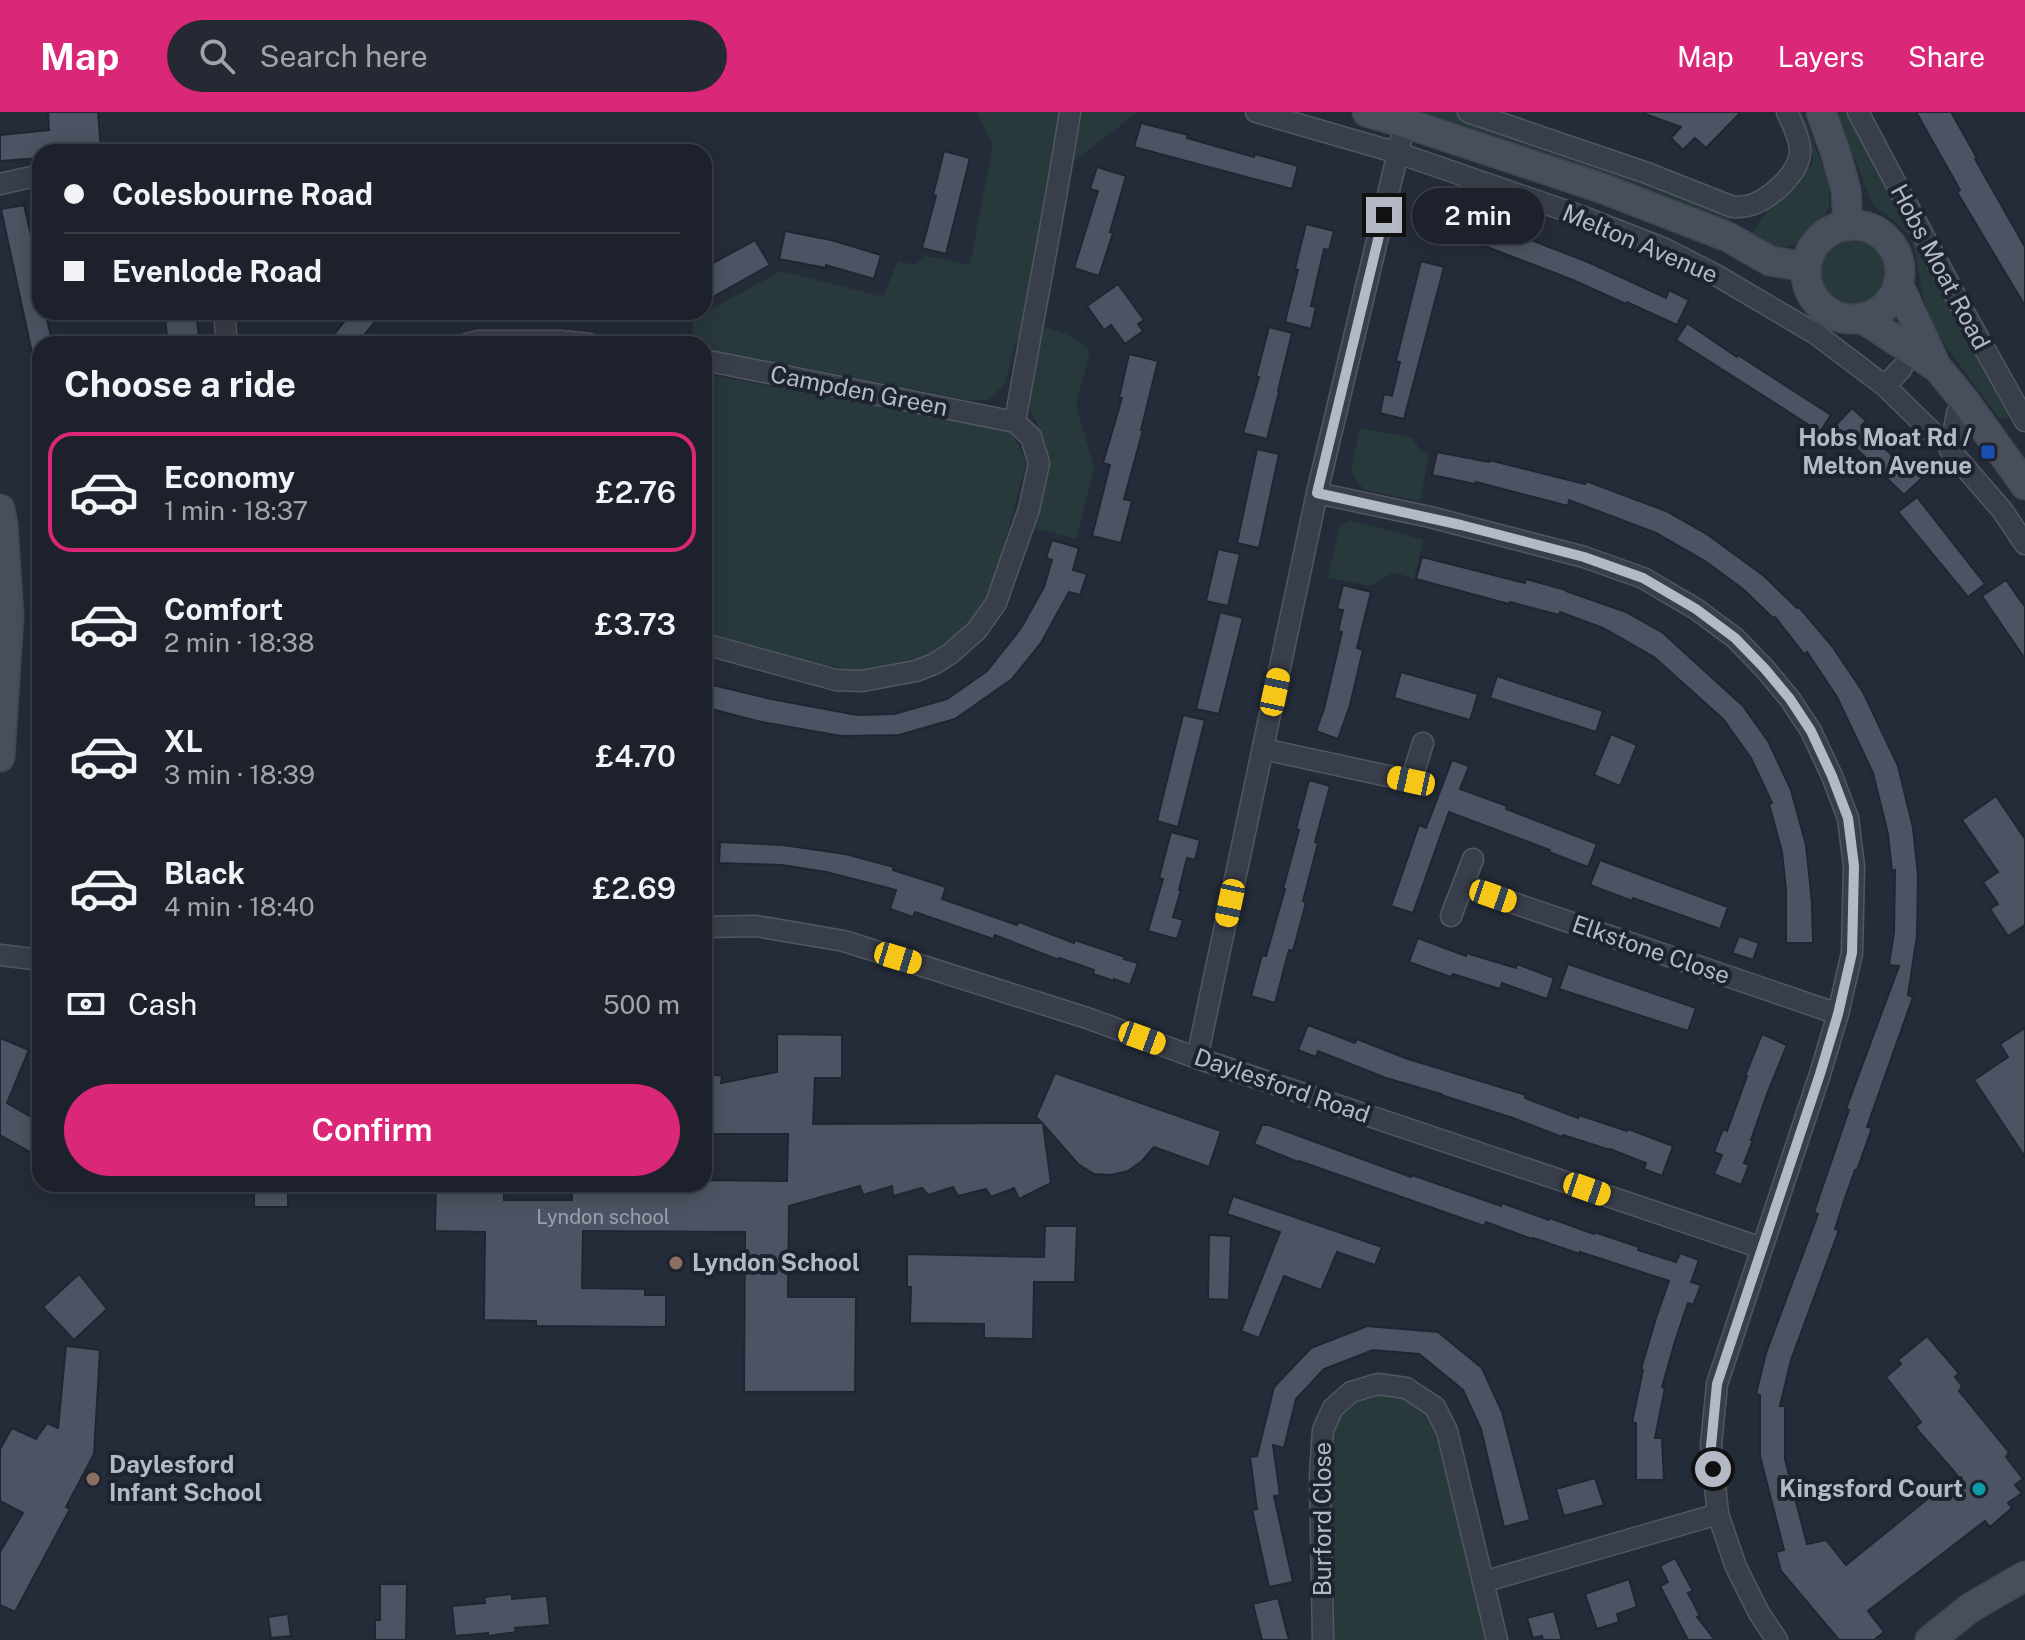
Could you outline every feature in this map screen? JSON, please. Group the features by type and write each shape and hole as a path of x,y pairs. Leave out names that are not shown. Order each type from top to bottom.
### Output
{"street":[{"path":"712,646 836,680 862,681 891,677 934,664 950,654 977,630 996,603 1029,509 1039,463 1031,437 1015,422 1070,112"},
{"name":"Melton Avenue","path":"1256,112 1398,153 1581,216 1663,248 1716,275 1816,334 1885,386 1934,434"},
{"name":"Melton Avenue","path":"1367,112 1601,188 1728,237 1770,261 1806,267"},
{"path":"1468,112 1647,173 1733,207 1748,206 1773,193 1798,163 1800,149 1787,112"},
{"path":"1821,112 1846,190 1848,226"},
{"name":"Hobs Moat Road","path":"1858,112 2025,421"},
{"path":"1197,1058 1317,493 1405,123"},
{"path":"0,184 32,177"},
{"path":"1728,237 1748,206"},
{"path":"1848,226 1866,227 1885,238 1898,258 1900,270 1898,284 1887,305 1875,314 1852,319 1840,317 1821,307 1809,289 1806,267 1809,254 1821,238 1833,230 1848,226"},
{"name":"Hobs Moat Road","path":"1898,284 1936,366 2025,485"},
{"name":"Hobs Moat Road","path":"1862,318 1936,366"},
{"name":"Campden Green","path":"712,362 1015,422"},
{"path":"1885,386 1902,368"},
{"path":"1964,400 1957,414 1950,450 2002,510 2025,544"},
{"path":"1317,493 1430,517 1584,557 1643,578 1696,609 1735,638 1790,699 1811,731 1832,776 1848,818 1854,866 1852,953 1838,1014 1717,1384 1711,1446 1718,1514 1736,1567 1759,1613 1777,1640"},
{"path":"0,509 9,616 0,757"},
{"path":"1263,749 1411,781 1423,743"},
{"path":"1451,916 1473,859"},
{"name":"Elkstone Close","path":"1464,886 1838,1014"},
{"name":"Daylesford Road","path":"712,927 756,926 844,941 1087,1018 1762,1248"},
{"path":"0,955 32,959"},
{"name":"Burford Close","path":"1323,1640 1320,1476 1323,1430 1333,1408 1351,1392 1378,1384 1406,1388 1435,1407 1447,1431 1497,1640"},
{"path":"1483,1582 1718,1514"},
{"path":"1930,1640 1970,1608 2025,1576"}],"shaded area":[{"path":"977,112 1138,112 1075,160 1038,325 1071,337 1090,351 1076,405 1094,468 1076,539 1034,528 1047,479 1047,446 1028,404 1036,347 1015,342 1006,382 989,400 970,400 712,352 712,336 692,336 693,320 712,320 712,309 781,271 883,297 898,261 915,265 926,256 970,265 993,145"},
{"path":"1411,112 1454,112 1517,132 1728,214 1731,221 1725,226 1491,135"},
{"path":"1795,112 1803,112 1829,185 1829,207 1820,224 1798,244 1775,249 1751,234 1768,210 1811,166 1813,157"},
{"path":"1837,112 1851,112 1914,239 2010,408 2011,415 2005,419 1999,418 1935,331 1924,301 1909,235 1876,208"},
{"path":"1849,234 1863,234 1877,240 1887,250 1893,271 1887,292 1877,302 1863,308 1849,308 1835,302 1825,292 1819,278 1819,264 1825,250 1835,240"},
{"path":"712,375 1005,428 1009,432 1026,463 992,593 964,633 916,665 868,673 712,641"},
{"path":"1360,428 1412,438 1420,450 1429,454 1420,501 1364,490 1351,471"},
{"path":"1349,520 1423,540 1414,579 1394,572 1370,586 1328,578 1339,528"},
{"path":"1377,1393 1416,1403 1426,1411 1435,1426 1489,1640 1332,1640 1330,1454 1334,1424 1345,1409 1360,1398"}],"building":[{"path":"48,112 98,112 100,144 32,144 32,159 0,161 0,135 49,130"},
{"path":"1645,112 1741,112 1706,148 1695,138 1683,150 1671,138 1681,127"},
{"path":"1916,112 1951,112 1977,158 2025,247 2025,306 1957,192 1960,190"},
{"path":"1141,123 1254,157 1255,154 1298,166 1292,189 1134,147"},
{"path":"944,151 970,158 946,254 922,248"},
{"path":"1097,167 1126,176 1099,276 1074,268 1098,191 1090,189"},
{"path":"24,205 32,240 32,320 47,320 51,336 32,336 32,353 1,209"},
{"path":"1484,215 1504,223 1502,229 1588,262 1666,298 1669,290 1689,300 1677,325 1474,242"},
{"path":"1306,224 1334,231 1329,250 1324,249 1311,306 1316,307 1311,329 1285,322"},
{"path":"785,231 831,240 881,255 874,279 826,265 826,268 779,259"},
{"path":"755,240 770,265 712,298 712,264"},
{"path":"1421,261 1444,267 1404,419 1380,413 1384,394 1392,396 1400,362 1396,361"},
{"path":"1118,284 1144,320 1138,324 1143,331 1125,344 1111,325 1104,330 1087,306"},
{"path":"165,320 197,320 199,336 167,336"},
{"path":"346,320 376,320 364,336 332,336"},
{"path":"1687,323 1831,415 1820,432 1676,340"},
{"path":"1269,327 1292,333 1267,439 1243,433"},
{"path":"1129,354 1158,361 1124,499 1132,501 1121,543 1092,536 1110,465 1103,463 1122,398 1119,398"},
{"path":"1852,408 1866,421 1861,426 1904,467 1909,463 1923,477 1904,495 1834,427"},
{"path":"1257,449 1279,454 1259,548 1237,543"},
{"path":"1437,452 1489,460 1585,484 1586,481 1666,511 1708,535 1764,576 1799,607 1832,646 1863,692 1898,766 1913,828 1918,875 1917,936 1908,995 1913,997 1867,1127 1872,1128 1845,1198 1835,1229 1839,1230 1791,1360 1780,1406 1785,1406 1785,1459 1807,1544 1826,1540 1846,1565 1957,1475 1915,1427 1921,1422 1886,1377 1901,1364 1898,1360 1927,1336 1959,1373 1955,1377 1962,1386 1959,1391 2009,1452 2006,1457 2023,1479 2015,1485 2022,1493 2008,1503 2012,1508 1990,1527 1985,1521 1868,1611 1884,1632 1874,1640 1839,1640 1781,1571 1776,1552 1784,1550 1760,1456 1760,1395 1756,1394 1766,1353 1818,1214 1814,1212 1849,1110 1846,1109 1899,966 1889,965 1894,932 1895,870 1892,871 1888,834 1873,773 1837,697 1807,652 1804,654 1775,617 1705,561 1656,533 1569,500 1568,506 1476,482 1432,475"},
{"path":"1917,497 1985,584 1968,597 1898,512"},
{"path":"1052,540 1079,548 1073,570 1087,574 1080,595 1069,592 1041,643 1012,679 955,719 899,735 841,736 757,721 712,709 712,685 857,715 894,714 947,699 987,671 1021,628 1044,587 1052,560 1046,558"},
{"path":"1218,549 1240,554 1228,606 1206,601"},
{"path":"1422,557 1525,583 1526,579 1626,612 1663,633 1743,706 1768,741 1791,790 1806,845 1813,943 1786,943 1786,890 1782,852 1769,804 1772,803 1751,758 1723,719 1654,657 1603,628 1560,612 1559,615 1509,604 1416,579"},
{"path":"2006,580 2025,607 2025,659 1982,596"},
{"path":"1343,585 1371,592 1357,648 1363,650 1338,739 1316,731 1342,632 1338,631 1343,610 1337,609"},
{"path":"1220,612 1243,618 1219,714 1196,709"},
{"path":"1401,672 1478,694 1470,720 1394,698"},
{"path":"1497,676 1603,711 1596,732 1490,698"},
{"path":"1183,715 1205,720 1178,827 1157,821"},
{"path":"1611,734 1637,745 1620,786 1594,775"},
{"path":"1452,760 1469,766 1460,789 1597,844 1588,867 1449,812 1413,913 1391,906 1419,825 1426,828"},
{"path":"1309,780 1330,786 1315,842 1318,843 1303,901 1306,903 1275,1003 1251,996 1285,889"},
{"path":"1996,796 2025,839 2025,925 2008,936 1990,909 1998,904 1983,882 1998,872 1962,820"},
{"path":"1171,832 1200,840 1195,860 1187,858 1179,890 1173,917 1183,920 1177,939 1148,931 1163,879 1159,878"},
{"path":"720,842 783,845 845,854 894,867 893,870 946,887 942,899 1138,963 1130,985 1114,981 1093,974 1094,970 995,935 993,939 915,912 913,917 890,909 896,890 826,872 782,865 719,863"},
{"path":"1600,860 1728,907 1720,929 1590,885"},
{"path":"1739,936 1759,943 1753,960 1732,953"},
{"path":"1418,938 1466,956 1466,953 1516,968 1517,964 1554,978 1547,999 1502,983 1500,989 1453,974 1451,977 1409,962"},
{"path":"1568,964 1696,1008 1688,1031 1559,989"},
{"path":"1308,1025 1355,1043 1357,1039 1405,1058 1526,1095 1525,1098 1578,1118 1579,1115 1628,1129 1673,1146 1662,1176 1644,1169 1646,1163 1610,1149 1562,1137 1513,1118 1386,1078 1318,1051 1316,1057 1298,1050"},
{"path":"2025,1028 2025,1157 1974,1080 2008,1057 2000,1044"},
{"path":"777,1034 842,1035 842,1078 815,1078 813,1124 1042,1123 1036,1117 1055,1073 1221,1131 1209,1167 1154,1147 1128,1171 1111,1175 1094,1174 1078,1164 1043,1124 1051,1183 1019,1199 1014,1188 991,1197 986,1189 958,1196 953,1187 928,1195 922,1188 893,1196 892,1186 863,1195 860,1186 789,1206 788,1297 856,1297 855,1392 744,1392 745,1232 583,1231 582,1288 645,1289 645,1295 666,1295 666,1327 536,1326 536,1321 484,1320 485,1232 435,1231 436,1192 504,1192 504,1200 572,1200 572,1192 712,1192 712,1180 787,1181 788,1134 712,1134 712,1074 722,1076 721,1083 777,1072"},
{"path":"1762,1034 1787,1045 1751,1140 1744,1163 1749,1165 1741,1185 1714,1174 1722,1155 1714,1152 1723,1129 1727,1131"},
{"path":"0,1038 29,1050 7,1103 32,1117 32,1153 0,1135"},
{"path":"1262,1125 1411,1177 1594,1232 1676,1262 1680,1253 1699,1260 1691,1282 1701,1285 1693,1305 1688,1303 1662,1387 1665,1388 1655,1438 1662,1438 1664,1480 1636,1480 1636,1423 1632,1422 1641,1369 1669,1281 1486,1222 1484,1226 1298,1162 1254,1144"},
{"path":"254,1192 288,1192 288,1207 254,1207"},
{"path":"1233,1196 1382,1247 1375,1265 1337,1252 1321,1290 1284,1276 1259,1338 1241,1331 1280,1232 1227,1214"},
{"path":"1045,1226 1077,1226 1075,1282 1034,1282 1033,1339 984,1338 984,1324 910,1323 911,1287 907,1287 907,1254 1044,1257"},
{"path":"1209,1235 1231,1236 1229,1300 1208,1299"},
{"path":"79,1274 107,1309 74,1340 43,1307"},
{"path":"1367,1326 1438,1332 1482,1368 1502,1412 1530,1520 1504,1527 1481,1429 1463,1390 1419,1354 1373,1350 1324,1369 1296,1399 1284,1448 1273,1445 1280,1495 1274,1496 1293,1582 1269,1587 1252,1510 1257,1509 1250,1457 1257,1456 1274,1387 1311,1348"},
{"path":"66,1346 100,1350 94,1454 66,1507 70,1509 15,1612 0,1605 0,1552 23,1513 0,1501 0,1449 12,1428 36,1439 47,1423 58,1428"},
{"path":"1595,1478 1604,1505 1564,1516 1556,1489"},
{"path":"1675,1558 1693,1591 1688,1593 1700,1616 1697,1617 1715,1640 1688,1640 1660,1586 1668,1582 1660,1566"},
{"path":"1629,1579 1637,1607 1617,1614 1619,1622 1597,1629 1585,1594"},
{"path":"380,1584 407,1584 406,1640 375,1640 375,1620 380,1620"},
{"path":"512,1594 512,1599 547,1596 550,1625 515,1628 516,1632 488,1636 488,1633 455,1636 452,1606 485,1603 484,1597"},
{"path":"1278,1598 1289,1640 1262,1640 1253,1604"},
{"path":"1554,1611 1562,1640 1543,1640 1542,1636 1533,1638 1527,1618"},
{"path":"288,1614 291,1636 271,1638 268,1617"}],"place":[{"name":"Hobs Moat Rd / Melton Avenue","path":"1988,452"},
{"name":"Lyndon School","path":"676,1263"},
{"name":"Daylesford Infant School","path":"93,1479"},
{"name":"Kingsford Court","path":"1979,1489"}],"route":[{"path":"1384,215 1317,493 1430,517 1584,557 1643,578 1696,609 1735,638 1790,699 1811,731 1848,818 1854,866 1852,953 1820,1074 1717,1384 1711,1446 1713,1469"}]}
